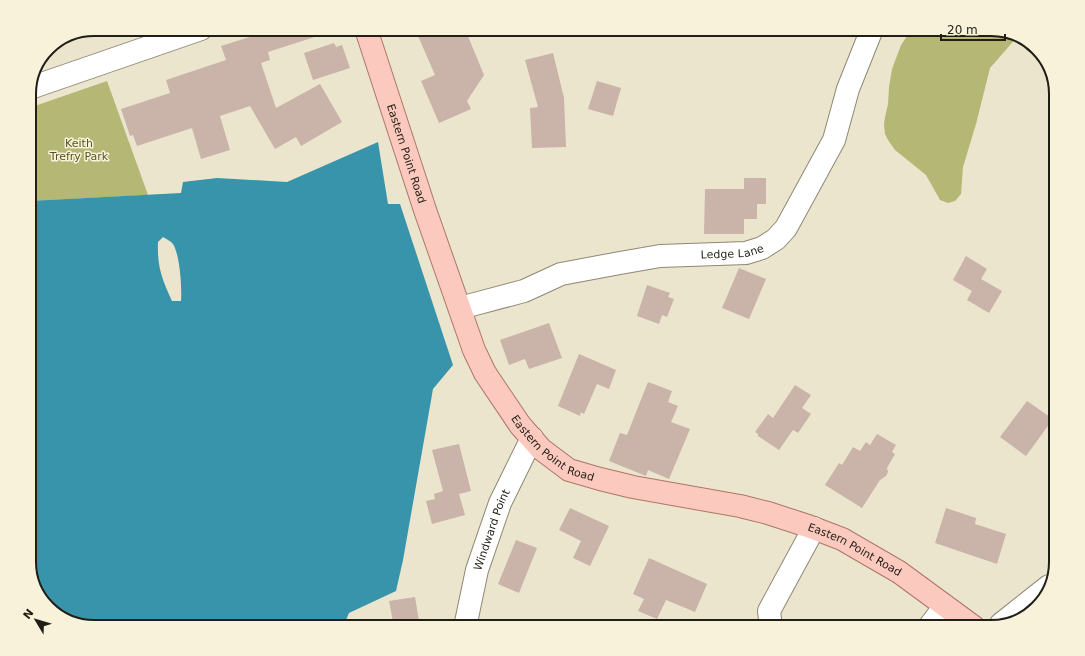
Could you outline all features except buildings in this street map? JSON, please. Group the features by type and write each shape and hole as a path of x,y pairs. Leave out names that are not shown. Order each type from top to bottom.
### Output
{"main road":[{"name":"Eastern Point Road","path":"368,36 425,210 474,350 485,373 520,425 541,448 569,470 633,487 740,506 768,513 842,539 899,572 964,620"}],"street":[{"path":"37,86 181,36"},
{"name":"Ledge Lane","path":"460,308 524,292 561,274 660,256 746,254 762,248 776,239 786,228 834,140 848,89 869,36"},
{"name":"Windward Point","path":"466,620 477,570 500,502 532,438"},
{"path":"770,620 769,611 814,528"},
{"path":"1010,617 1038,595"},
{"path":"934,620 945,606"}],"green space":[{"path":"907,36 998,36 1014,41 990,68 976,124 963,167 961,194 955,201 948,203 940,200 926,175 895,150 885,134 884,124 892,69 901,45"},
{"name":"Keith Trefry Park","path":"107,81 148,195 36,201 36,106"}],"water":[{"path":"378,142 388,204 400,204 453,365 433,389 403,560 396,591 349,613 346,620 87,620 72,616 59,608 56,606 56,600 50,600 40,584 36,565 36,201 181,193 183,182 217,178 287,182","holes":["163,237 173,244 179,263 181,301 172,301 165,286 158,259 158,242"]}]}
